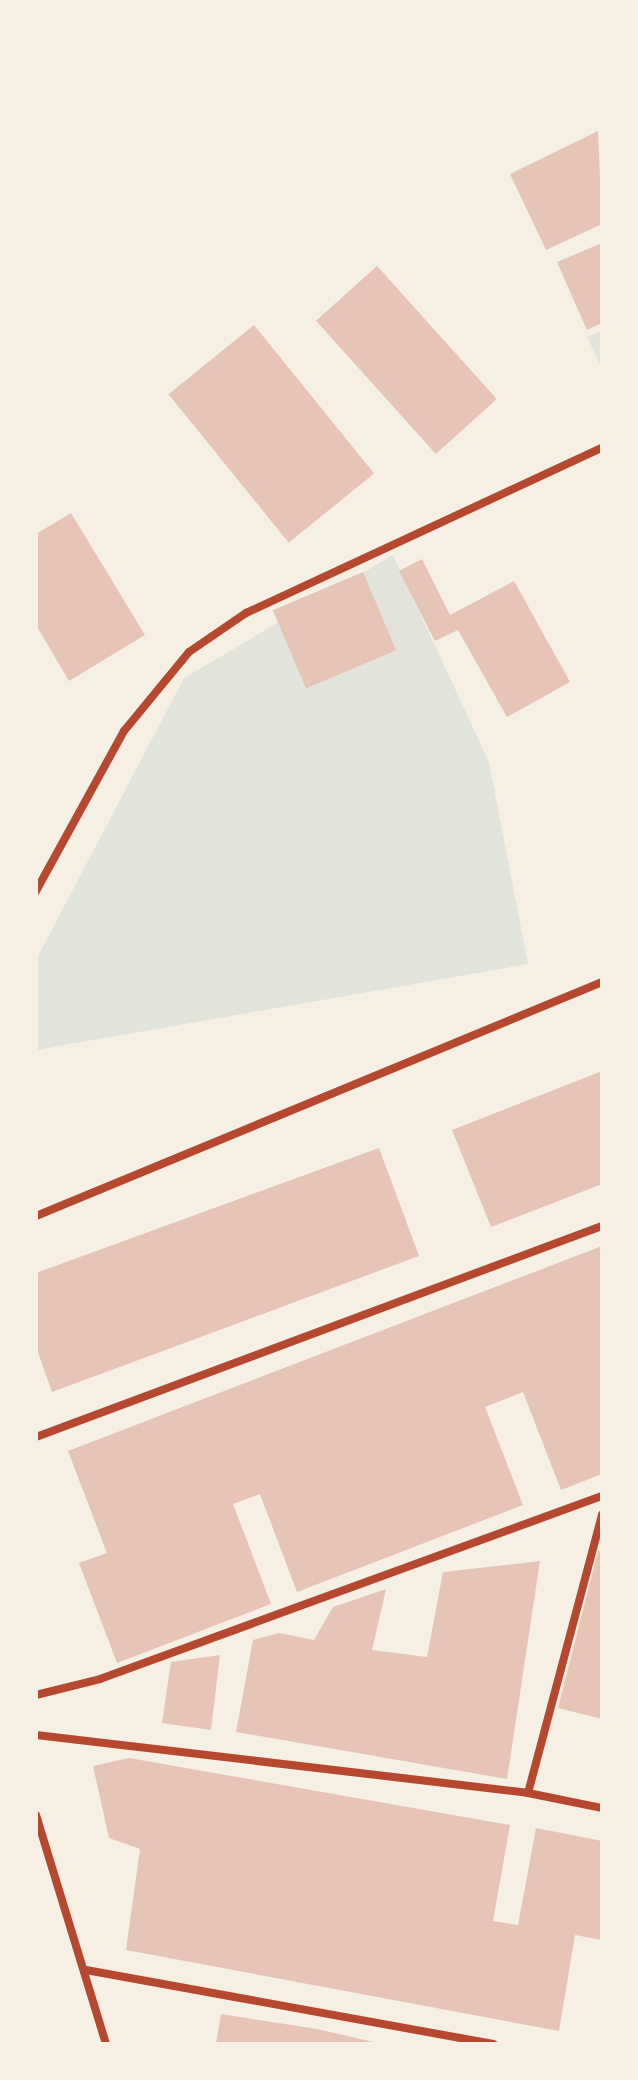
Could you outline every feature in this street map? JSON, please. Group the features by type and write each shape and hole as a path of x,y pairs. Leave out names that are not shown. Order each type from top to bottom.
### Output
{"street":[{"path":"36,891 124,731 189,652 246,613 602,448"},
{"path":"36,1216 602,982"},
{"path":"36,1437 602,1226"},
{"path":"36,1695 100,1679 602,1496"},
{"path":"528,1793 602,1515"},
{"path":"36,1735 528,1793 602,1808"},
{"path":"36,1815 86,1970 106,2044"},
{"path":"86,1970 493,2044"}],"shaded area":[{"path":"602,330 602,368 587,337"},
{"path":"393,555 489,762 528,964 36,1050 36,960 184,678"}],"building":[{"path":"598,131 602,224 546,250 510,174"},
{"path":"602,243 602,323 587,330 557,262"},
{"path":"377,266 497,399 436,454 316,321"},
{"path":"254,325 374,473 289,543 169,394"},
{"path":"71,513 145,635 69,681 36,625 36,534"},
{"path":"422,559 450,615 514,581 570,682 507,717 458,630 435,641 399,571"},
{"path":"363,572 396,650 306,689 273,610"},
{"path":"602,1071 602,1184 491,1227 452,1130"},
{"path":"379,1148 419,1256 52,1392 36,1347 36,1273"},
{"path":"602,1246 602,1474 561,1490 523,1392 485,1407 523,1505 297,1592 260,1494 233,1504 271,1604 117,1663 79,1563 107,1553 68,1451"},
{"path":"598,1551 602,1552 602,1719 558,1708"},
{"path":"540,1561 507,1779 236,1732 253,1640 279,1633 314,1640 333,1607 386,1589 372,1650 427,1657 443,1572"},
{"path":"220,1655 211,1730 162,1723 171,1662"},
{"path":"129,1758 510,1825 493,1921 518,1925 536,1828 602,1841 602,1940 575,1935 559,2031 126,1950 140,1849 109,1838 93,1766"},
{"path":"221,2014 317,2029 382,2044 216,2044"}]}
